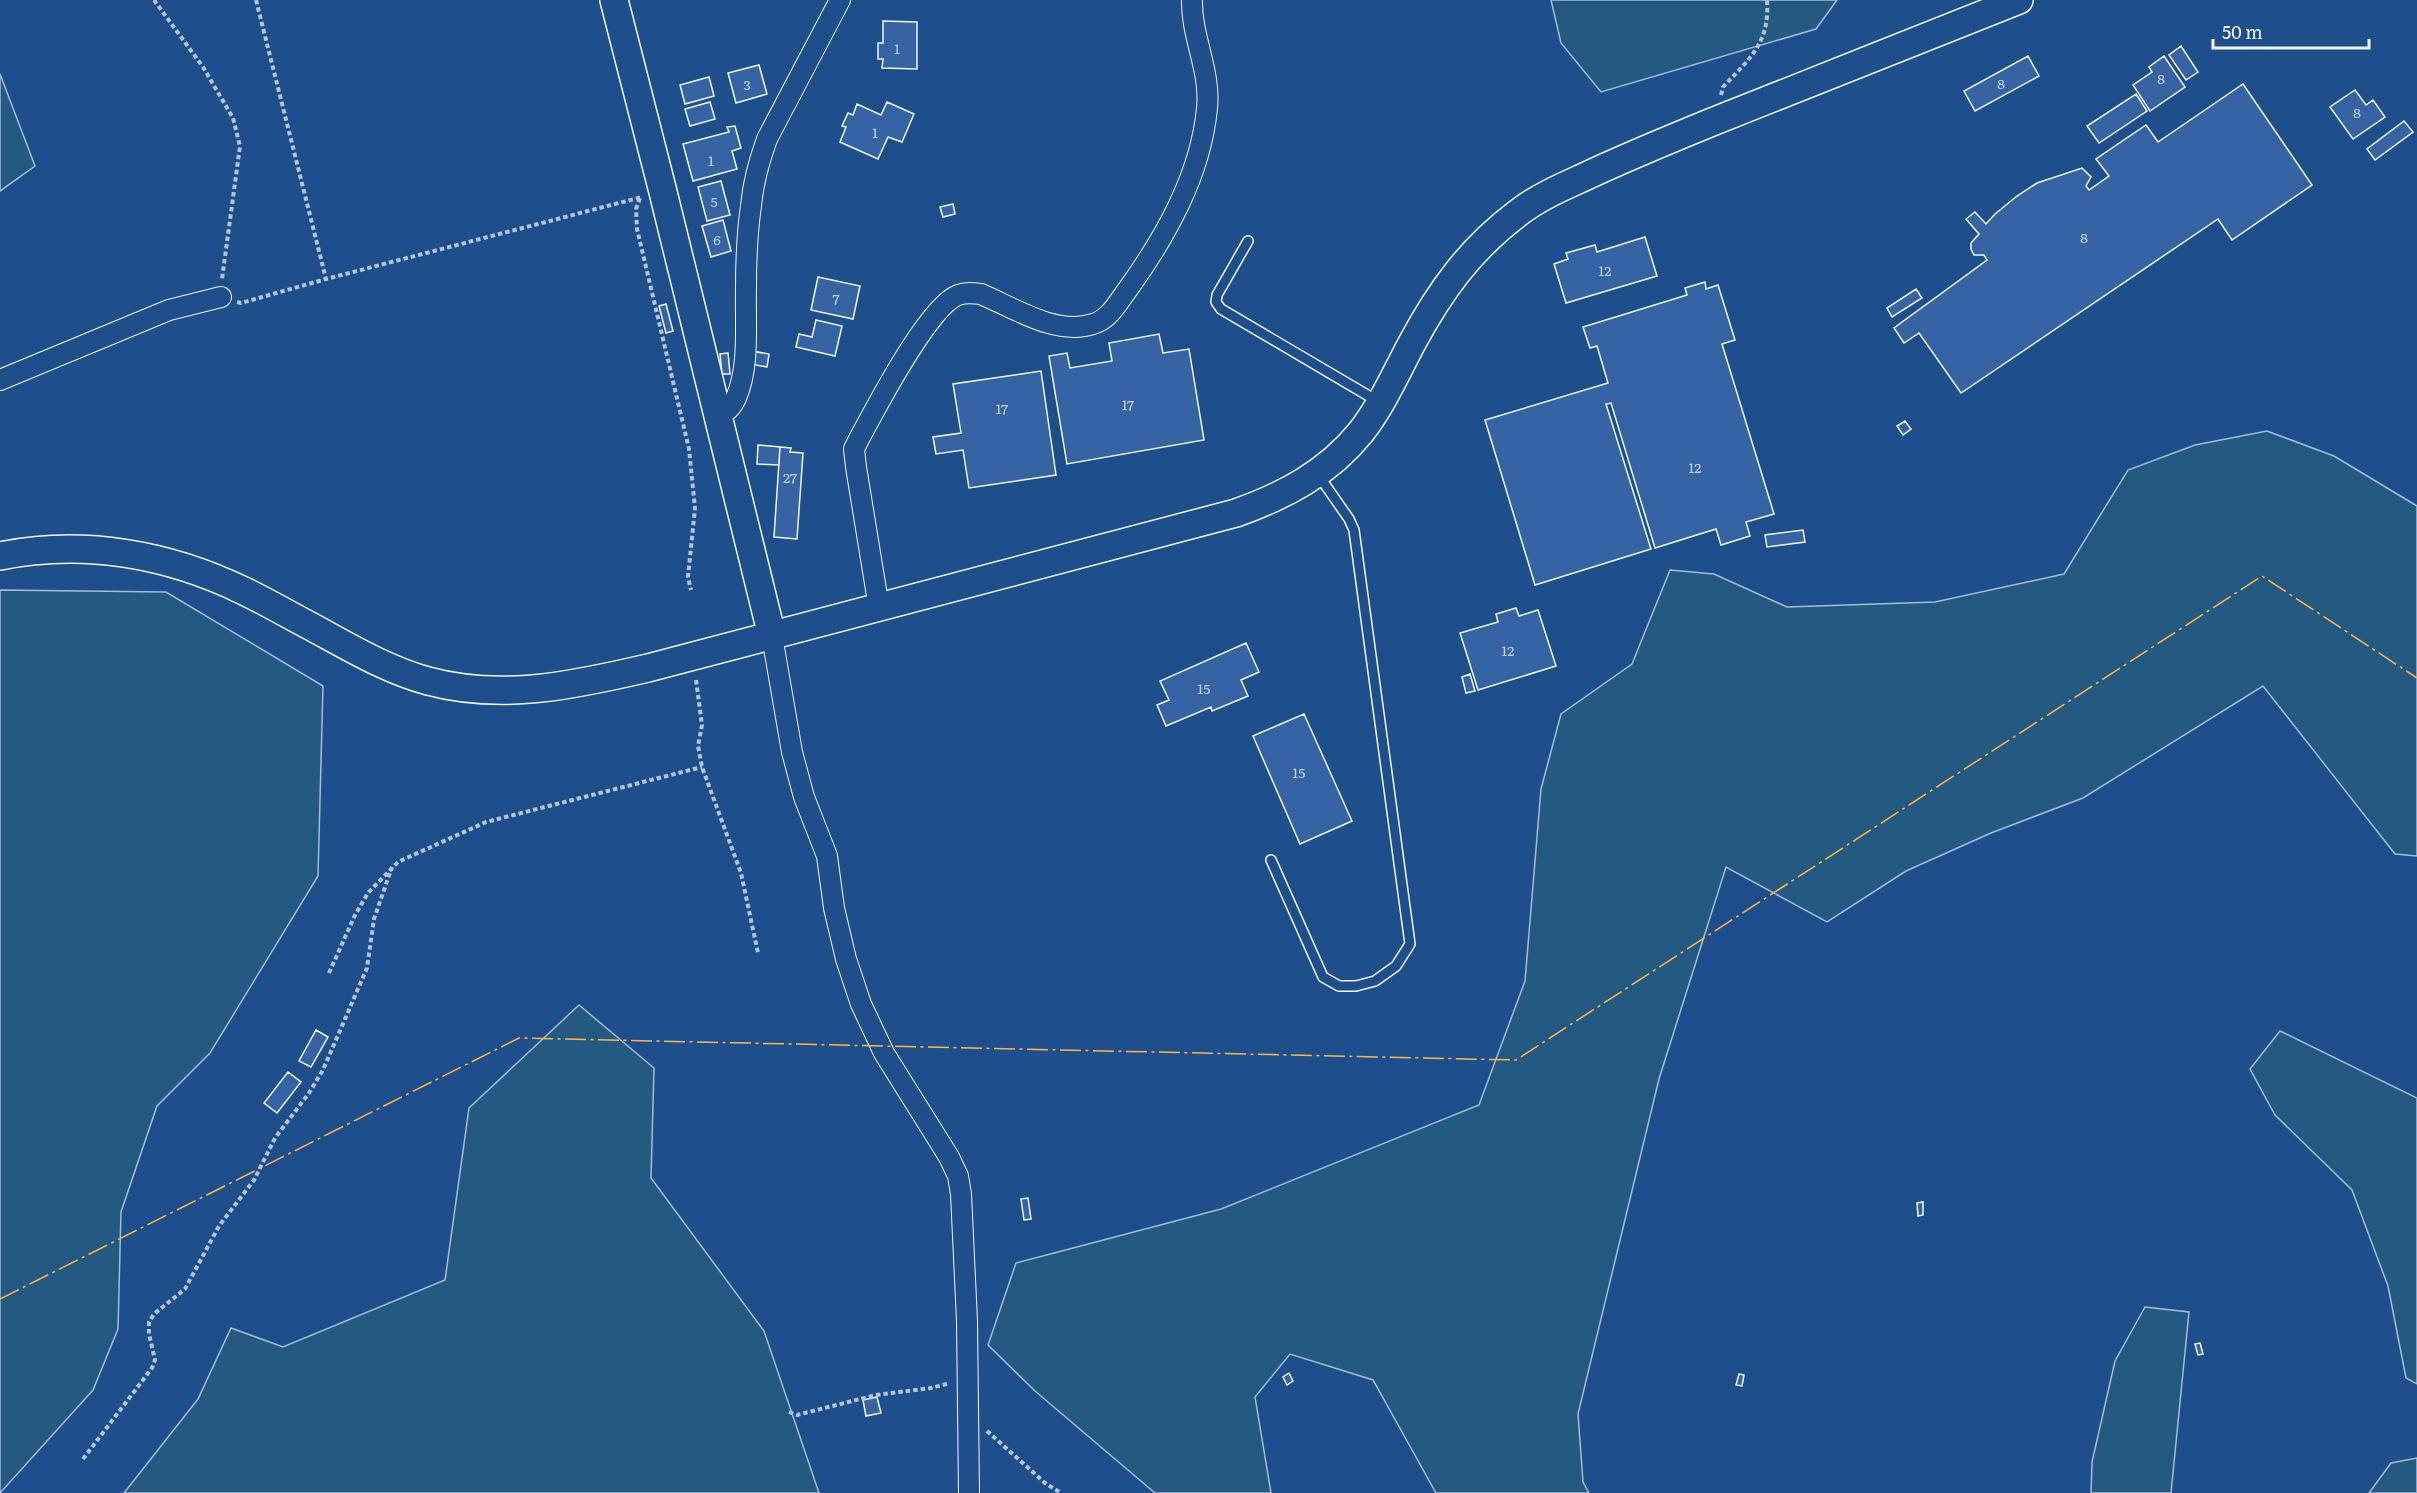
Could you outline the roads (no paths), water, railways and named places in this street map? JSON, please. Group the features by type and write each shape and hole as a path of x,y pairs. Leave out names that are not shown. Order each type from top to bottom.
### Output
{"street":[{"path":"614,0 652,195 717,416 772,636 792,752 804,797 827,856 834,908 846,959 861,1004 884,1053 949,1157 958,1176 962,1205 969,1493"},
{"path":"717,416 729,409 736,399 740,385 746,344 746,290 751,205 759,161 767,139 840,0"},
{"path":"879,608 854,449 860,436 900,365 938,311 958,295 969,292 981,294 1058,326 1094,324 1108,315 1160,243 1179,205 1203,135 1208,105 1205,76 1192,19 1192,0"},
{"path":"0,556 51,549 89,549 135,554 169,562 243,590 403,673 429,681 467,688 501,691 554,688 692,656 1236,513 1281,495 1318,474 1360,432 1380,403 1431,309 1452,277 1496,230 1521,210 1558,189 1603,168 2019,0"},
{"path":"0,380 169,310 221,297"}],"lane":[{"path":"1248,241 1217,295 1216,302 1221,309 1380,403"},
{"path":"1270,860 1323,977 1339,986 1356,986 1375,981 1396,966 1410,944 1354,530 1318,474"}]}
